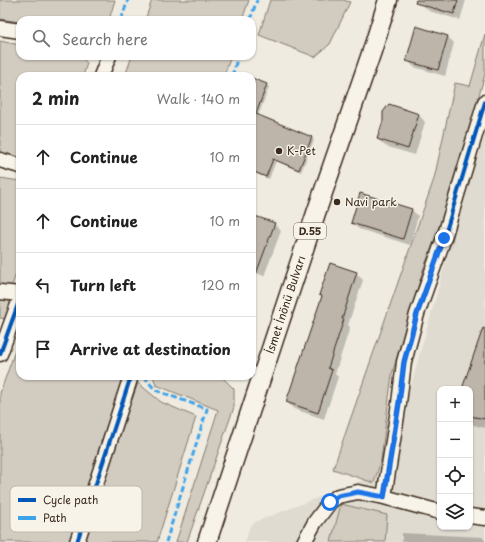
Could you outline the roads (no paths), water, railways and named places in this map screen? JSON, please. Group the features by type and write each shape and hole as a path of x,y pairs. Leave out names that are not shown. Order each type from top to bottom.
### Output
{"main road":[{"name":"İsmet İnönü Bulvarı","path":"258,372 314,220 388,0"},
{"name":"İsmet İnönü Bulvarı","path":"207,542 256,380"}],"street":[{"path":"0,28 16,30"},
{"path":"103,72 107,60"},
{"path":"384,497 406,354 417,314 444,238 485,102"},
{"path":"0,160 16,165"},
{"path":"0,292 16,294"},
{"path":"0,354 16,308"},
{"path":"95,486 130,380"},
{"path":"304,542 315,522 330,502 338,496 358,492 384,497 437,511"},
{"path":"473,516 485,518"},
{"path":"77,542 80,532"}],"place":[{"name":"K-Pet","path":"279,151"},
{"name":"Navi park","path":"337,202"}]}
